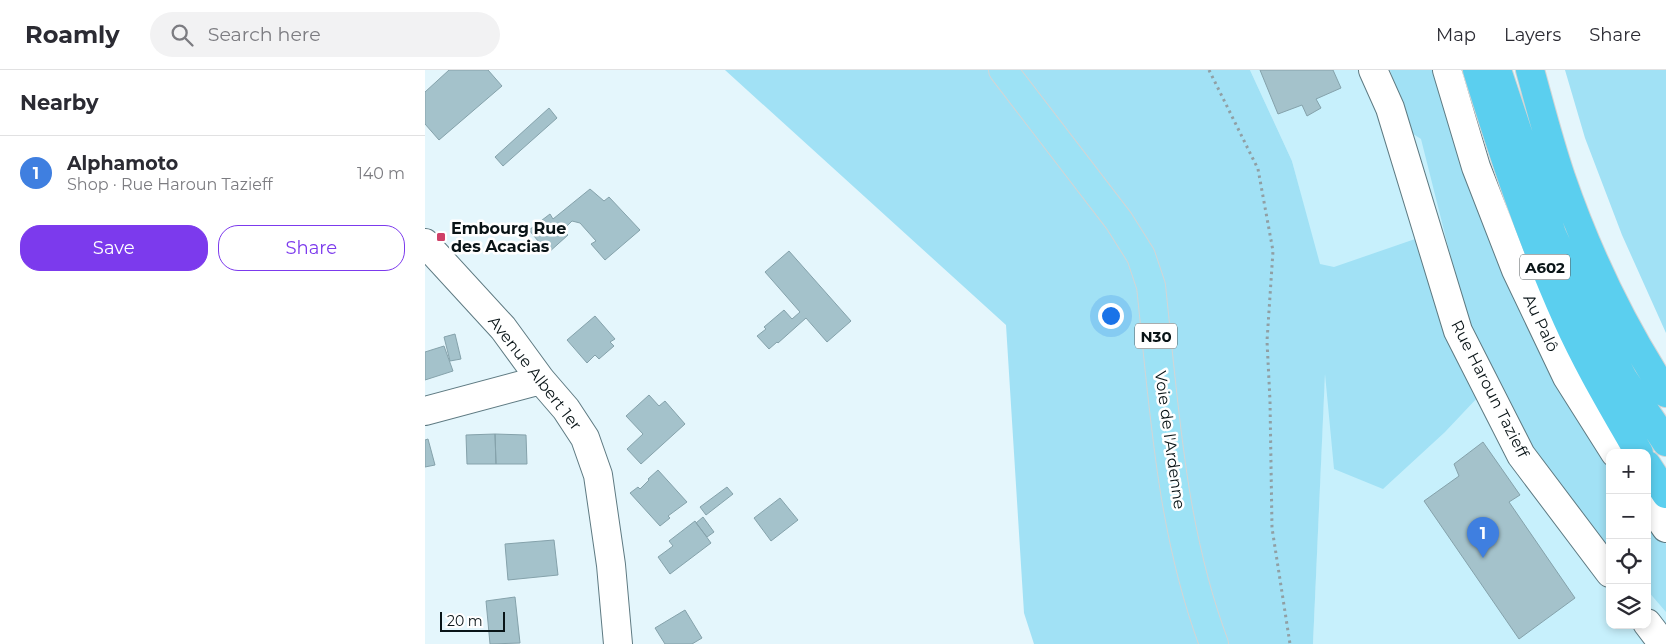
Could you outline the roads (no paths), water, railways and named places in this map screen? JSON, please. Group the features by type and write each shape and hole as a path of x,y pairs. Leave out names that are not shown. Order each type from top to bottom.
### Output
{"highway":[{"name":"A602","path":"1477,70 1495,130 1536,244 1567,320 1599,384 1637,449"},
{"path":"1497,70 1552,234 1587,310 1623,378 1666,442"},
{"path":"1530,70 1561,177 1580,227 1614,303 1645,362 1666,393"},
{"path":"1651,471 1666,494"}],"main road":[{"name":"Voie de l'Ardenne","path":"1003,70 1119,220 1141,256 1151,286 1172,475 1196,589 1214,644"}],"street":[{"name":"Rue Haroun Tazieff","path":"1373,70 1389,108 1458,331 1521,455 1606,568"},
{"name":"Au Palô","path":"1447,70 1477,167 1516,270 1567,377 1612,449"},
{"name":"Avenue Albert 1er","path":"425,243 503,328 541,380 566,409 585,438 598,475 611,565 617,644"},
{"path":"425,411 541,380"},
{"path":"1651,506 1666,528"},
{"path":"1651,628 1663,644"}],"place":[{"name":"Embourg Rue des Acacias","path":"441,237"},
{"name":"Alphamoto","path":"1483,558"}]}
